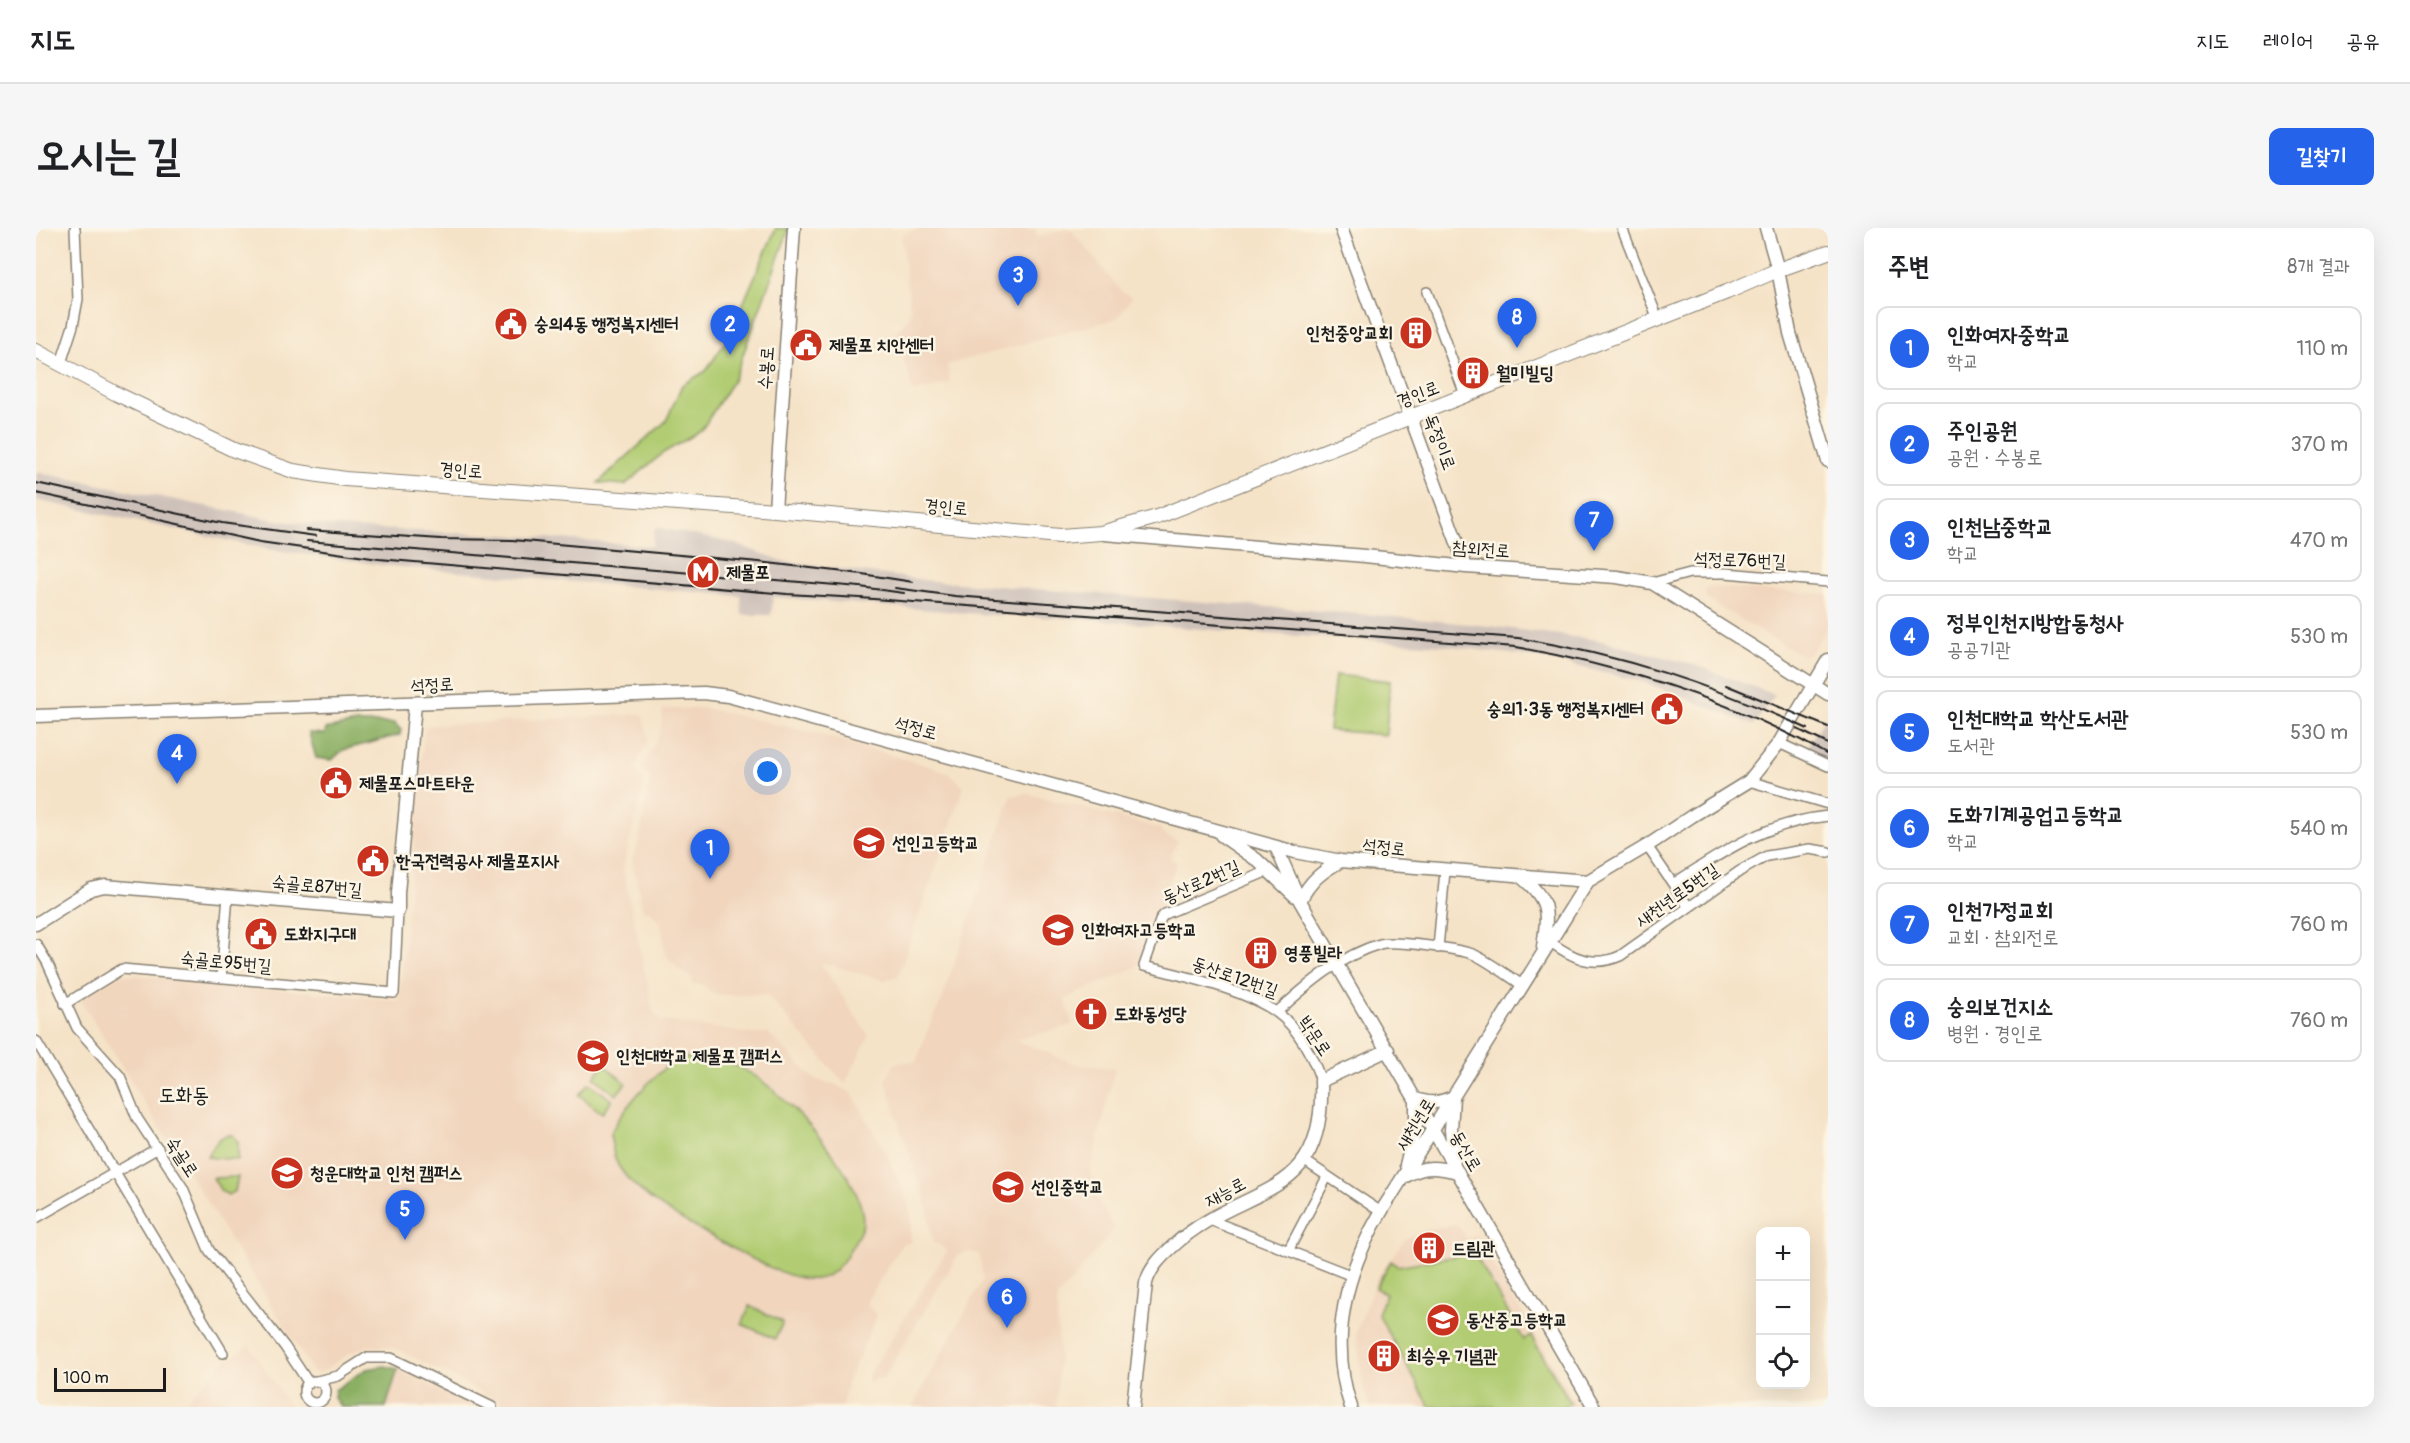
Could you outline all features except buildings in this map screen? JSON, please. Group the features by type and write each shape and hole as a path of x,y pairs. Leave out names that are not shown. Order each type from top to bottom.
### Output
{"main road":[{"name":"수봉로","path":"775,510 794,228"},
{"name":"독정이로","path":"1341,228 1466,567"},
{"path":"1766,228 1778,270 1790,333 1828,461"},
{"name":"경인로","path":"36,351 117,394 234,450 293,471 345,479 775,510 1060,536 1101,533 1157,517 1828,252"},
{"name":"참외전로","path":"1101,533 1466,567 1559,572 1652,583 1828,694"},
{"path":"1588,881 1749,781 1779,743 1828,660"},
{"name":"석정로","path":"36,716 704,693 728,696 1276,847 1341,861 1588,881"},
{"path":"398,911 415,704"},
{"path":"1209,827 1257,860 1300,901 1318,874 1341,861"},
{"name":"동산로","path":"1276,847 1300,901 1594,1407"},
{"path":"1519,876 1533,887 1544,902 1546,946"},
{"name":"새천년로","path":"1351,1407 1343,1372 1341,1344 1343,1313 1350,1275 1360,1251 1381,1212 1588,881"},
{"name":"숙골로87번길","path":"36,924 98,886 398,911"},
{"path":"1322,1081 1388,1050"},
{"name":"재능로","path":"1133,1407 1148,1275 1157,1262 1177,1242 1210,1220 1283,1182 1305,1161 1320,1122 1322,1081"},
{"path":"1453,1097 1451,1130 1456,1169 1430,1167 1416,1170 1402,1178 1416,1125 1416,1099 1438,1103 1453,1097"}],"street":[{"path":"61,363 73,326 78,299 75,228"},
{"path":"1622,228 1658,320"},
{"path":"1427,292 1465,395"},
{"name":"석정로76번길","path":"1652,583 1690,573 1726,573 1828,582"},
{"path":"1779,743 1828,766"},
{"path":"1749,781 1828,804"},
{"path":"1673,884 1744,839 1803,819 1828,816"},
{"path":"1647,846 1688,906"},
{"name":"새천년로5번길","path":"1546,946 1593,963 1610,960 1620,956 1740,871 1767,856 1810,849 1828,852"},
{"name":"동산로2번길","path":"1144,966 1161,918 1165,914 1268,871"},
{"path":"1438,948 1445,871"},
{"path":"221,978 228,896"},
{"name":"숙골로95번길","path":"65,1004 120,969 394,993 398,911"},
{"name":"동산로12번길","path":"1144,966 1209,984 1277,1012 1300,991 1337,965 1366,950 1386,943 1438,948 1476,956 1522,985"},
{"name":"숙골로","path":"36,944 47,962 77,1028 116,1069 137,1118 183,1188 196,1225 209,1250 313,1381 325,1386 329,1407"},
{"name":"박문로","path":"1277,1012 1310,1053 1322,1081"},
{"path":"36,1041 113,1174 223,1353"},
{"path":"36,1218 158,1148"},
{"path":"1305,1161 1381,1212"},
{"path":"1288,1251 1327,1177"},
{"path":"1210,1220 1350,1275"},
{"path":"313,1381 338,1376 366,1358 391,1358 492,1407"},
{"path":"326,1393 338,1376"},
{"name":"숙골로","path":"313,1381 304,1388 307,1400 316,1405 326,1393"}],"shaded area":[{"path":"923,228 1035,228 1038,236 1070,228 1121,291 1132,297 1118,318 947,365 950,383 913,393 896,333 911,314 901,235"},
{"path":"36,472 281,521 353,528 506,535 652,546 655,527 729,542 786,562 932,581 1489,626 1597,640 1695,665 1775,695 1754,725 1644,682 1541,658 1441,645 1237,632 1084,619 992,615 773,597 771,615 742,615 741,596 390,566 273,550 36,500"},
{"path":"1710,587 1828,594 1828,625 1809,655 1802,656 1708,600 1704,592"},
{"path":"705,708 823,735 946,771 964,786 898,976 884,980 820,962 869,1036 845,1084 766,994 714,995 702,984 692,984 693,978 679,970 666,955 661,924 650,910 643,911 632,859 638,847 651,779 641,769 660,733 663,709"},
{"name":"인천대학교 제물포 캠퍼스","path":"642,714 649,739 634,769 644,782 623,869 653,1011 662,1021 753,1034 768,1033 814,1079 834,1084 852,1093 886,1153 903,1190 911,1215 910,1243 902,1244 867,1301 877,1316 848,1380 842,1407 510,1407 401,1351 372,1346 350,1353 322,1372 314,1373 80,1000 120,974 399,1001 425,726"},
{"path":"1825,719 1828,721 1828,763 1805,750"},
{"path":"1026,793 1160,828 1163,834 1178,841 1170,858 1177,863 1137,967 1065,999 1073,1025 1015,1040 1079,1065 1115,1068 1090,1172 1096,1198 1115,1229 1057,1298 1059,1359 1056,1407 912,1407 983,1279 979,1254 968,1252 958,1255 883,1379 876,1378 870,1383 868,1376 947,1251 933,1243 925,1198 886,1080 895,1063 916,1061 942,999 1011,796"},
{"name":"동산중고등학교","path":"1458,1225 1467,1240 1476,1235 1578,1407 1369,1407 1364,1391 1356,1333 1377,1277 1405,1239 1427,1229"},
{"path":"249,1345 290,1407 180,1407 223,1363"},
{"path":"398,1369 473,1407 386,1407"}],"green space":[{"path":"776,228 789,229 734,379 701,431 663,453 625,485 598,483 666,421 682,385 706,371 728,338"},
{"path":"1335,675 1390,681 1386,735 1329,730"},
{"path":"356,723 394,723 401,730 400,735 343,750 332,760 316,758 309,733 325,734 326,729"},
{"path":"676,1058 717,1059 747,1071 776,1093 826,1145 852,1185 860,1205 863,1223 846,1256 831,1273 821,1278 805,1279 760,1263 671,1213 635,1186 618,1165 610,1134 639,1093"},
{"path":"604,1065 626,1083 616,1095 594,1077"},
{"path":"589,1083 612,1100 602,1113 579,1095"},
{"path":"226,1135 233,1135 238,1142 238,1160 207,1157 218,1140"},
{"path":"238,1177 235,1191 228,1195 221,1191 213,1178"},
{"name":"동산중고등학교","path":"1474,1253 1524,1340 1531,1336 1571,1403 1564,1407 1430,1407 1378,1314 1386,1294 1375,1288 1391,1261 1397,1266"},
{"path":"750,1306 783,1322 775,1339 742,1324"},
{"path":"385,1366 398,1369 386,1407 341,1407 334,1398 335,1390 366,1369"}],"railway":[{"path":"36,483 222,523 316,536"},
{"path":"36,493 260,542 379,559 787,594 1516,647 1637,675 1677,688 1754,718 1828,755"},
{"path":"306,530 441,539 512,540 759,562 913,582"},
{"path":"307,541 860,587 904,593"},
{"path":"895,588 955,596 1518,638 1594,653 1666,673 1737,699 1808,729"},
{"path":"1726,685 1828,727"},
{"path":"1797,729 1828,744"}],"place":[{"name":"인천남중학교","path":"1018,306"},
{"name":"숭의4동 행정복지센터","path":"511,324"},
{"name":"인천중앙교회","path":"1416,333"},
{"name":"제물포 치안센터","path":"806,345"},
{"name":"숭의보건지소","path":"1517,348"},
{"name":"주인공원","path":"730,355"},
{"name":"월미빌딩","path":"1473,373"},
{"name":"인천가정교회","path":"1594,551"},
{"name":"제물포","path":"703,572"},
{"name":"숭의1·3동 행정복지센터","path":"1667,709"},
{"name":"제물포스마트타운","path":"336,783"},
{"name":"정부인천지방합동청사","path":"177,784"},
{"name":"선인고등학교","path":"869,843"},
{"name":"한국전력공사 제물포지사","path":"373,861"},
{"name":"인화여자중학교","path":"710,879"},
{"name":"인화여자고등학교","path":"1058,930"},
{"name":"도화지구대","path":"261,934"},
{"name":"영풍빌라","path":"1261,953"},
{"name":"도화동성당","path":"1091,1014"},
{"name":"인천대학교 제물포 캠퍼스","path":"593,1056"},
{"name":"청운대학교 인천 캠퍼스","path":"287,1173"},
{"name":"선인중학교","path":"1008,1187"},
{"name":"인천대학교 학산도서관","path":"405,1240"},
{"name":"드림관","path":"1429,1248"},
{"name":"동산중고등학교","path":"1443,1320"},
{"name":"도화기계공업고등학교","path":"1007,1328"},
{"name":"최승우 기념관","path":"1384,1356"}],"district":[{"name":"도화동","path":"184,1095"}]}
